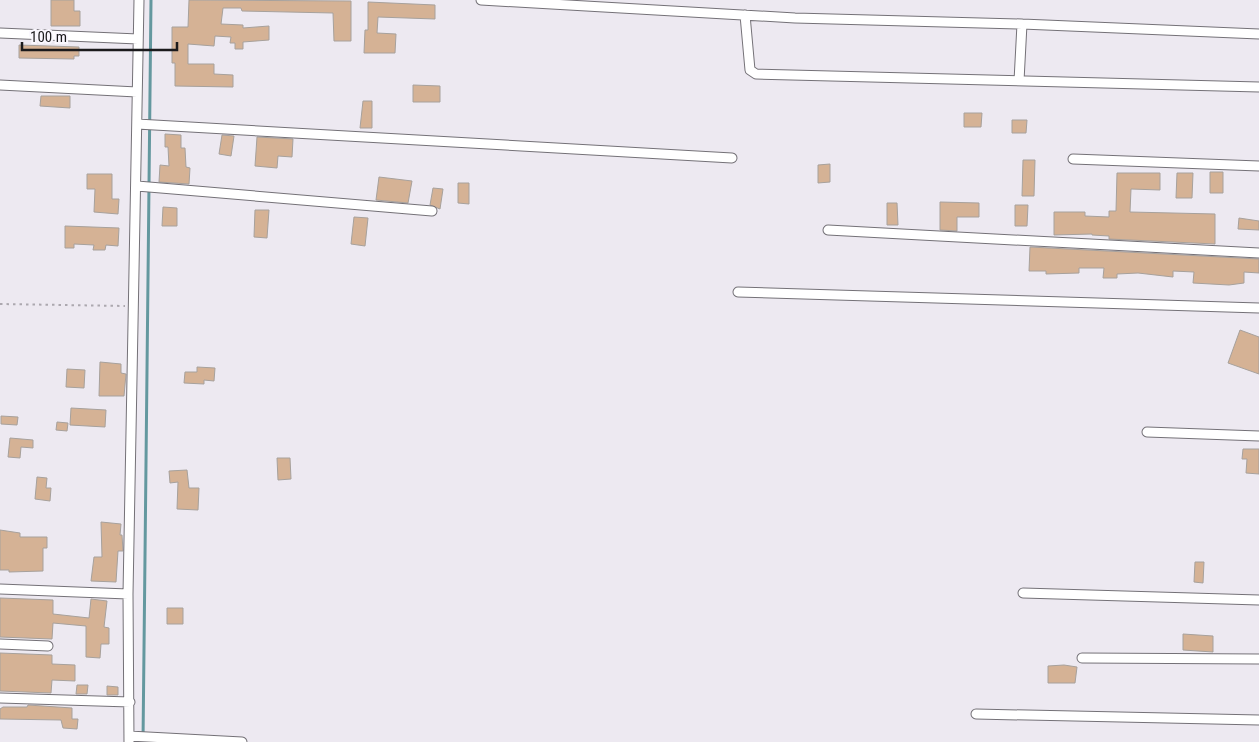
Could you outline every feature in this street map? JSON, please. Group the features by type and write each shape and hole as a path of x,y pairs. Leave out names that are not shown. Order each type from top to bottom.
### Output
{"street":[{"path":"139,0 137,92 140,124 140,187 132,306 128,594 131,738 150,737 242,742"},
{"path":"481,0 745,15 1259,34"},
{"path":"745,15 750,70 756,74 1259,87"},
{"path":"1019,81 1022,24"},
{"path":"0,33 138,39"},
{"path":"0,85 137,92"},
{"path":"140,124 732,158"},
{"path":"1073,159 1259,166"},
{"path":"140,187 432,211"},
{"path":"828,230 1259,253"},
{"path":"738,292 1259,308"},
{"path":"1147,432 1259,436"},
{"path":"0,589 128,594"},
{"path":"1023,593 1259,600"},
{"path":"0,644 48,646"},
{"path":"1082,658 1259,659"},
{"path":"0,698 130,702"},
{"path":"976,714 1259,720"}],"path":[{"path":"0,304 132,306"}],"building":[{"path":"51,0 74,0 74,11 80,11 80,26 51,26"},
{"path":"189,0 351,1 351,41 334,41 333,13 242,11 241,8 223,8 221,24 243,25 243,28 269,26 269,40 243,42 243,49 235,49 235,43 230,43 231,37 215,36 214,46 188,44 188,64 214,64 214,74 233,75 233,87 175,86 175,63 172,63 172,27 188,27"},
{"path":"368,2 435,5 435,19 378,17 377,33 396,34 395,53 364,53 365,30 368,30"},
{"path":"19,45 79,47 79,56 74,56 74,59 19,58"},
{"path":"413,85 440,86 440,102 413,102"},
{"path":"41,96 70,96 70,108 40,106"},
{"path":"363,101 372,101 372,128 360,128"},
{"path":"964,113 982,113 981,127 964,127"},
{"path":"1012,120 1027,120 1026,133 1012,133"},
{"path":"165,134 181,135 181,148 185,148 186,167 190,168 189,184 159,182 160,165 169,166 168,147 165,147"},
{"path":"222,135 234,136 231,156 219,154"},
{"path":"257,137 293,139 292,157 278,156 277,168 255,166"},
{"path":"1023,160 1035,160 1034,196 1022,196"},
{"path":"830,164 830,182 818,183 818,165"},
{"path":"1210,172 1223,172 1223,193 1210,193"},
{"path":"1117,173 1160,173 1160,190 1131,189 1130,212 1215,214 1215,244 1109,239 1109,236 1092,234 1054,235 1054,212 1085,212 1085,216 1109,217 1109,211 1116,211"},
{"path":"1177,173 1193,173 1192,198 1176,198"},
{"path":"87,174 112,174 112,199 119,199 118,214 94,212 95,189 87,189"},
{"path":"379,177 412,181 408,203 376,200"},
{"path":"458,183 469,183 469,204 458,203"},
{"path":"433,188 443,189 440,209 430,205"},
{"path":"940,202 979,203 979,217 957,217 957,231 940,230"},
{"path":"887,203 897,203 898,225 887,225"},
{"path":"1015,205 1028,205 1027,226 1015,226"},
{"path":"163,207 177,208 177,226 162,226"},
{"path":"255,210 269,210 267,238 254,237"},
{"path":"354,217 368,218 365,246 351,244"},
{"path":"1239,218 1259,221 1259,230 1238,229"},
{"path":"65,226 119,228 118,246 106,245 105,250 93,250 94,245 74,244 74,248 65,248"},
{"path":"1030,247 1259,259 1259,273 1244,272 1244,283 1229,285 1193,283 1194,272 1173,271 1173,277 1138,273 1117,274 1117,278 1103,278 1104,268 1079,268 1079,273 1046,274 1046,271 1029,271"},
{"path":"1240,330 1259,337 1259,374 1228,363"},
{"path":"100,362 121,364 121,373 126,374 124,396 99,396"},
{"path":"197,367 215,368 214,381 204,380 204,384 184,383 185,372 197,372"},
{"path":"67,369 85,370 84,388 66,387"},
{"path":"71,408 106,410 105,427 70,425"},
{"path":"1,416 18,417 17,425 1,424"},
{"path":"57,422 68,423 67,431 56,430"},
{"path":"10,438 33,440 33,448 21,447 20,458 8,457"},
{"path":"1243,449 1259,449 1259,474 1246,473 1247,459 1242,459"},
{"path":"277,458 290,458 291,479 278,480"},
{"path":"187,470 189,488 199,488 198,510 177,509 178,482 170,483 169,471"},
{"path":"37,477 47,478 46,488 51,488 50,501 35,499"},
{"path":"101,522 121,524 120,535 122,535 123,551 118,551 116,582 91,581 94,557 102,557"},
{"path":"0,530 20,533 20,537 47,537 47,548 43,548 43,571 9,572 9,570 0,570"},
{"path":"1195,562 1204,562 1203,583 1194,582"},
{"path":"0,598 53,600 53,614 89,618 91,599 107,601 104,627 109,628 109,644 101,644 100,658 86,657 86,626 53,623 52,639 0,637"},
{"path":"167,608 183,608 183,624 167,624"},
{"path":"1183,634 1213,636 1213,652 1183,650"},
{"path":"0,653 52,655 52,664 75,665 75,681 52,680 51,693 0,691"},
{"path":"1064,665 1077,667 1075,683 1048,683 1048,666"},
{"path":"77,685 88,685 87,694 76,694"},
{"path":"107,686 118,687 118,695 107,695"},
{"path":"28,705 72,708 72,719 78,719 77,729 63,728 61,720 0,719 0,709 3,707 27,707"}],"waterway":[{"path":"143,742 151,0"}]}
